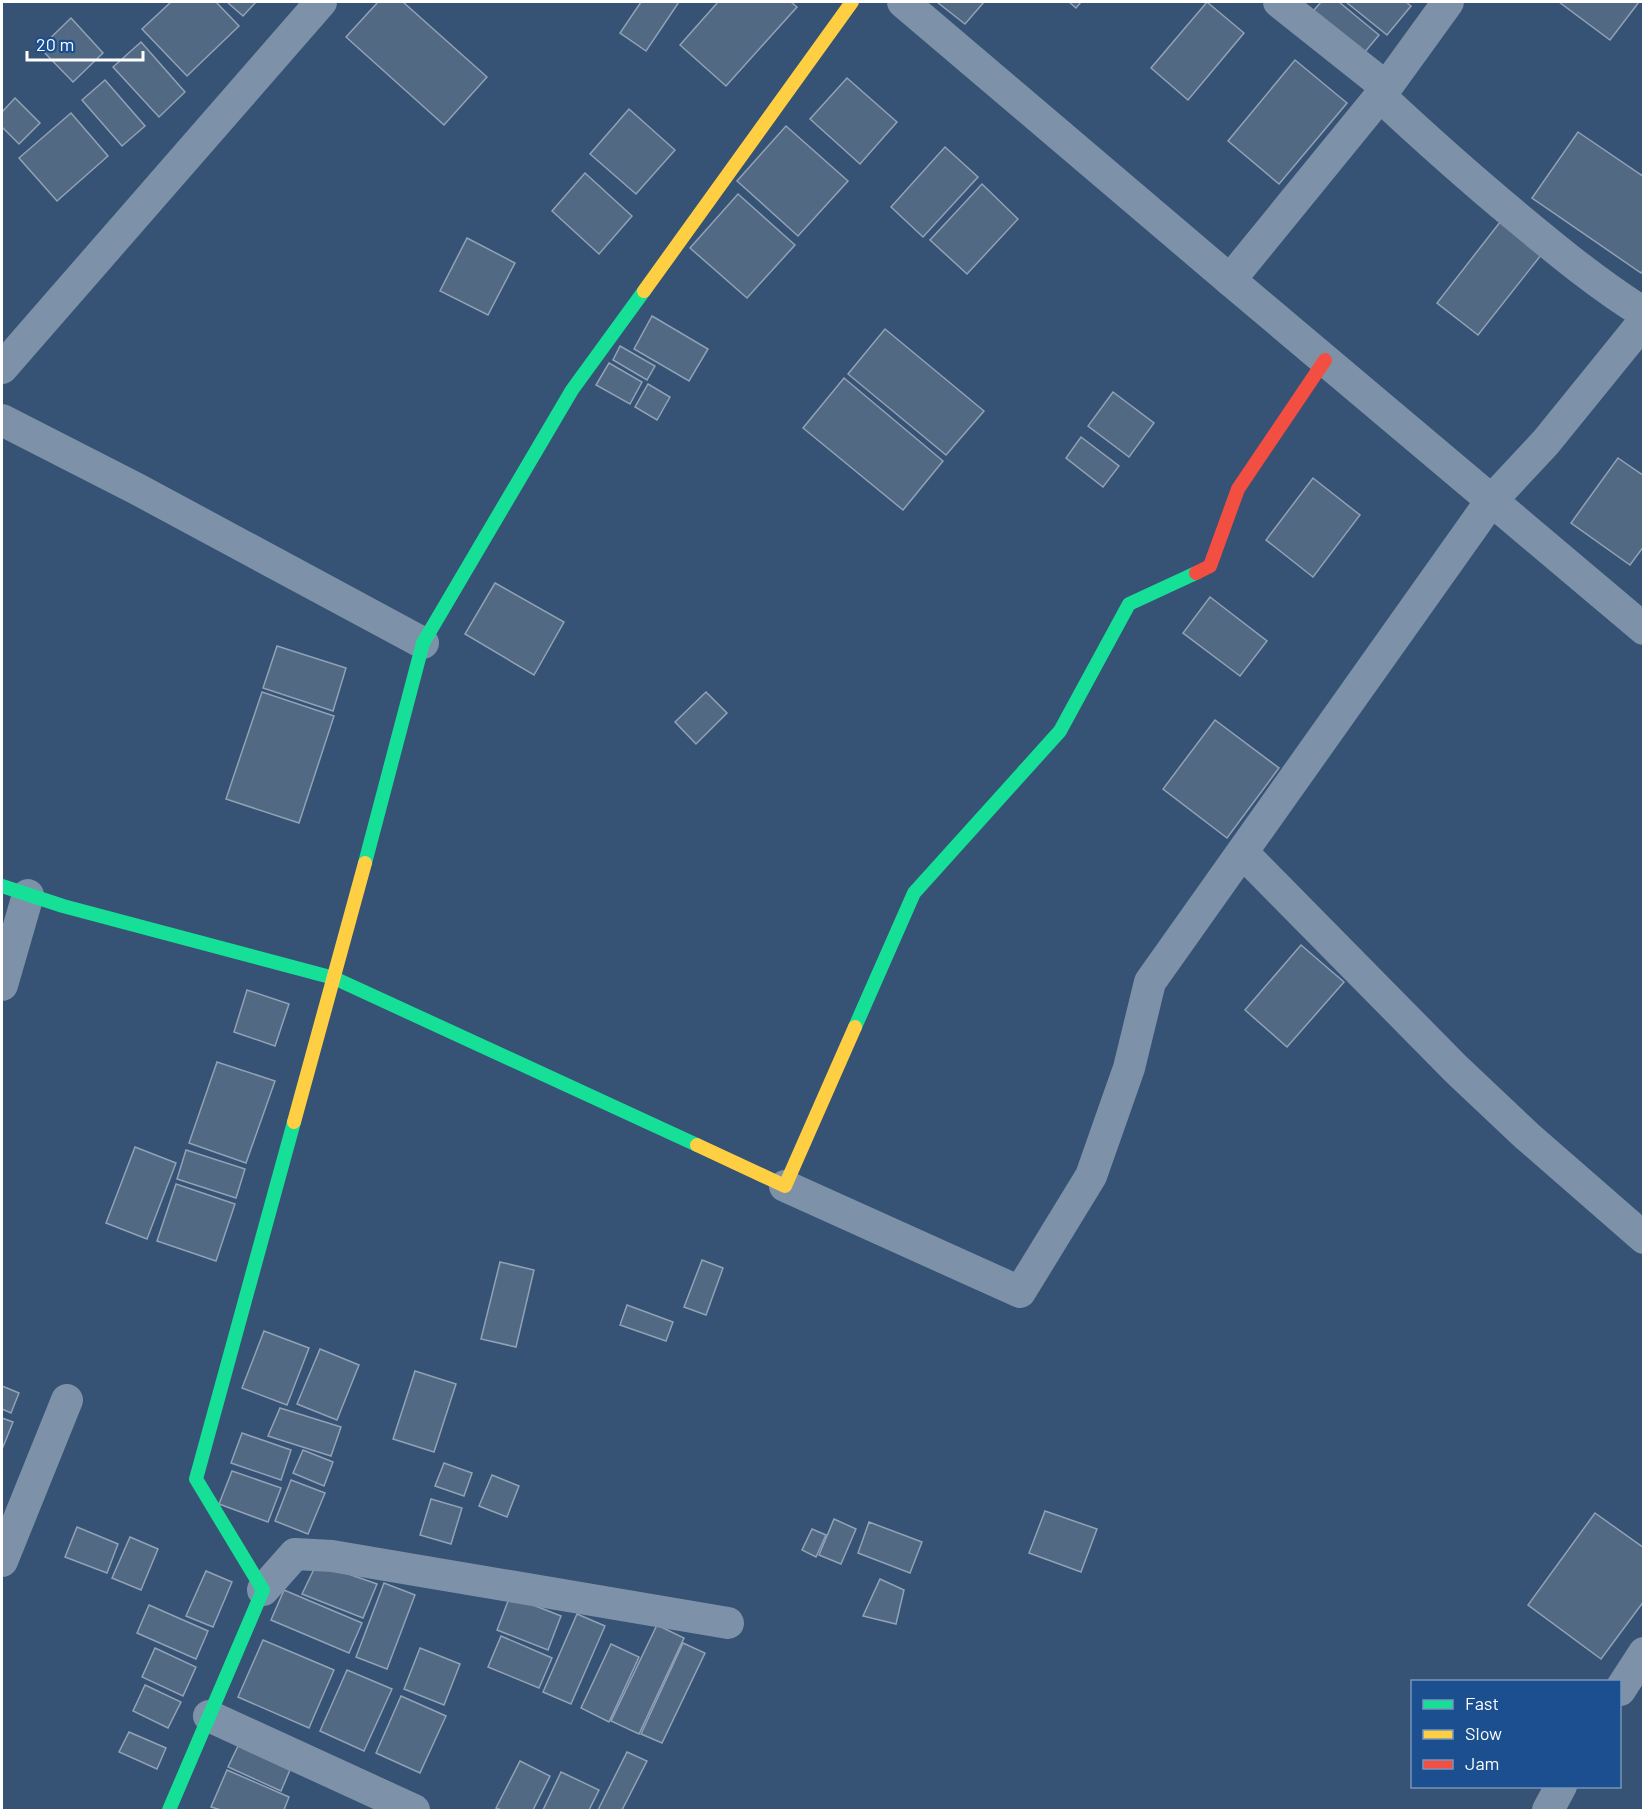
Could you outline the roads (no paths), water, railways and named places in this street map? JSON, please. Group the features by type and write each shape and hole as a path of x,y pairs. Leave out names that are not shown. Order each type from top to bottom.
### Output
{"street":[{"path":"2,368 321,2"},
{"path":"263,1590 196,1479 334,978 423,643 572,390 852,2"},
{"path":"903,2 1644,629"},
{"path":"1279,2 1383,92 1447,159 1607,290 1644,313"},
{"path":"1230,280 1383,92 1448,2"},
{"path":"2,985 15,890 63,906 334,978 1020,1292 1091,1176 1129,1068 1150,982 1491,501 1546,442 1644,321"},
{"path":"785,1186 914,893 1060,731 1129,604 1210,566 1238,489 1325,360"},
{"path":"2,420 423,643"},
{"path":"1243,853 1456,1069 1527,1136 1644,1238"},
{"path":"2,1561 67,1400"},
{"path":"169,1810 263,1590 295,1554 332,1556 728,1623"},
{"path":"1621,1688 1644,1653"},
{"path":"209,1716 414,1810"},
{"path":"1548,1810 1560,1788"}]}
